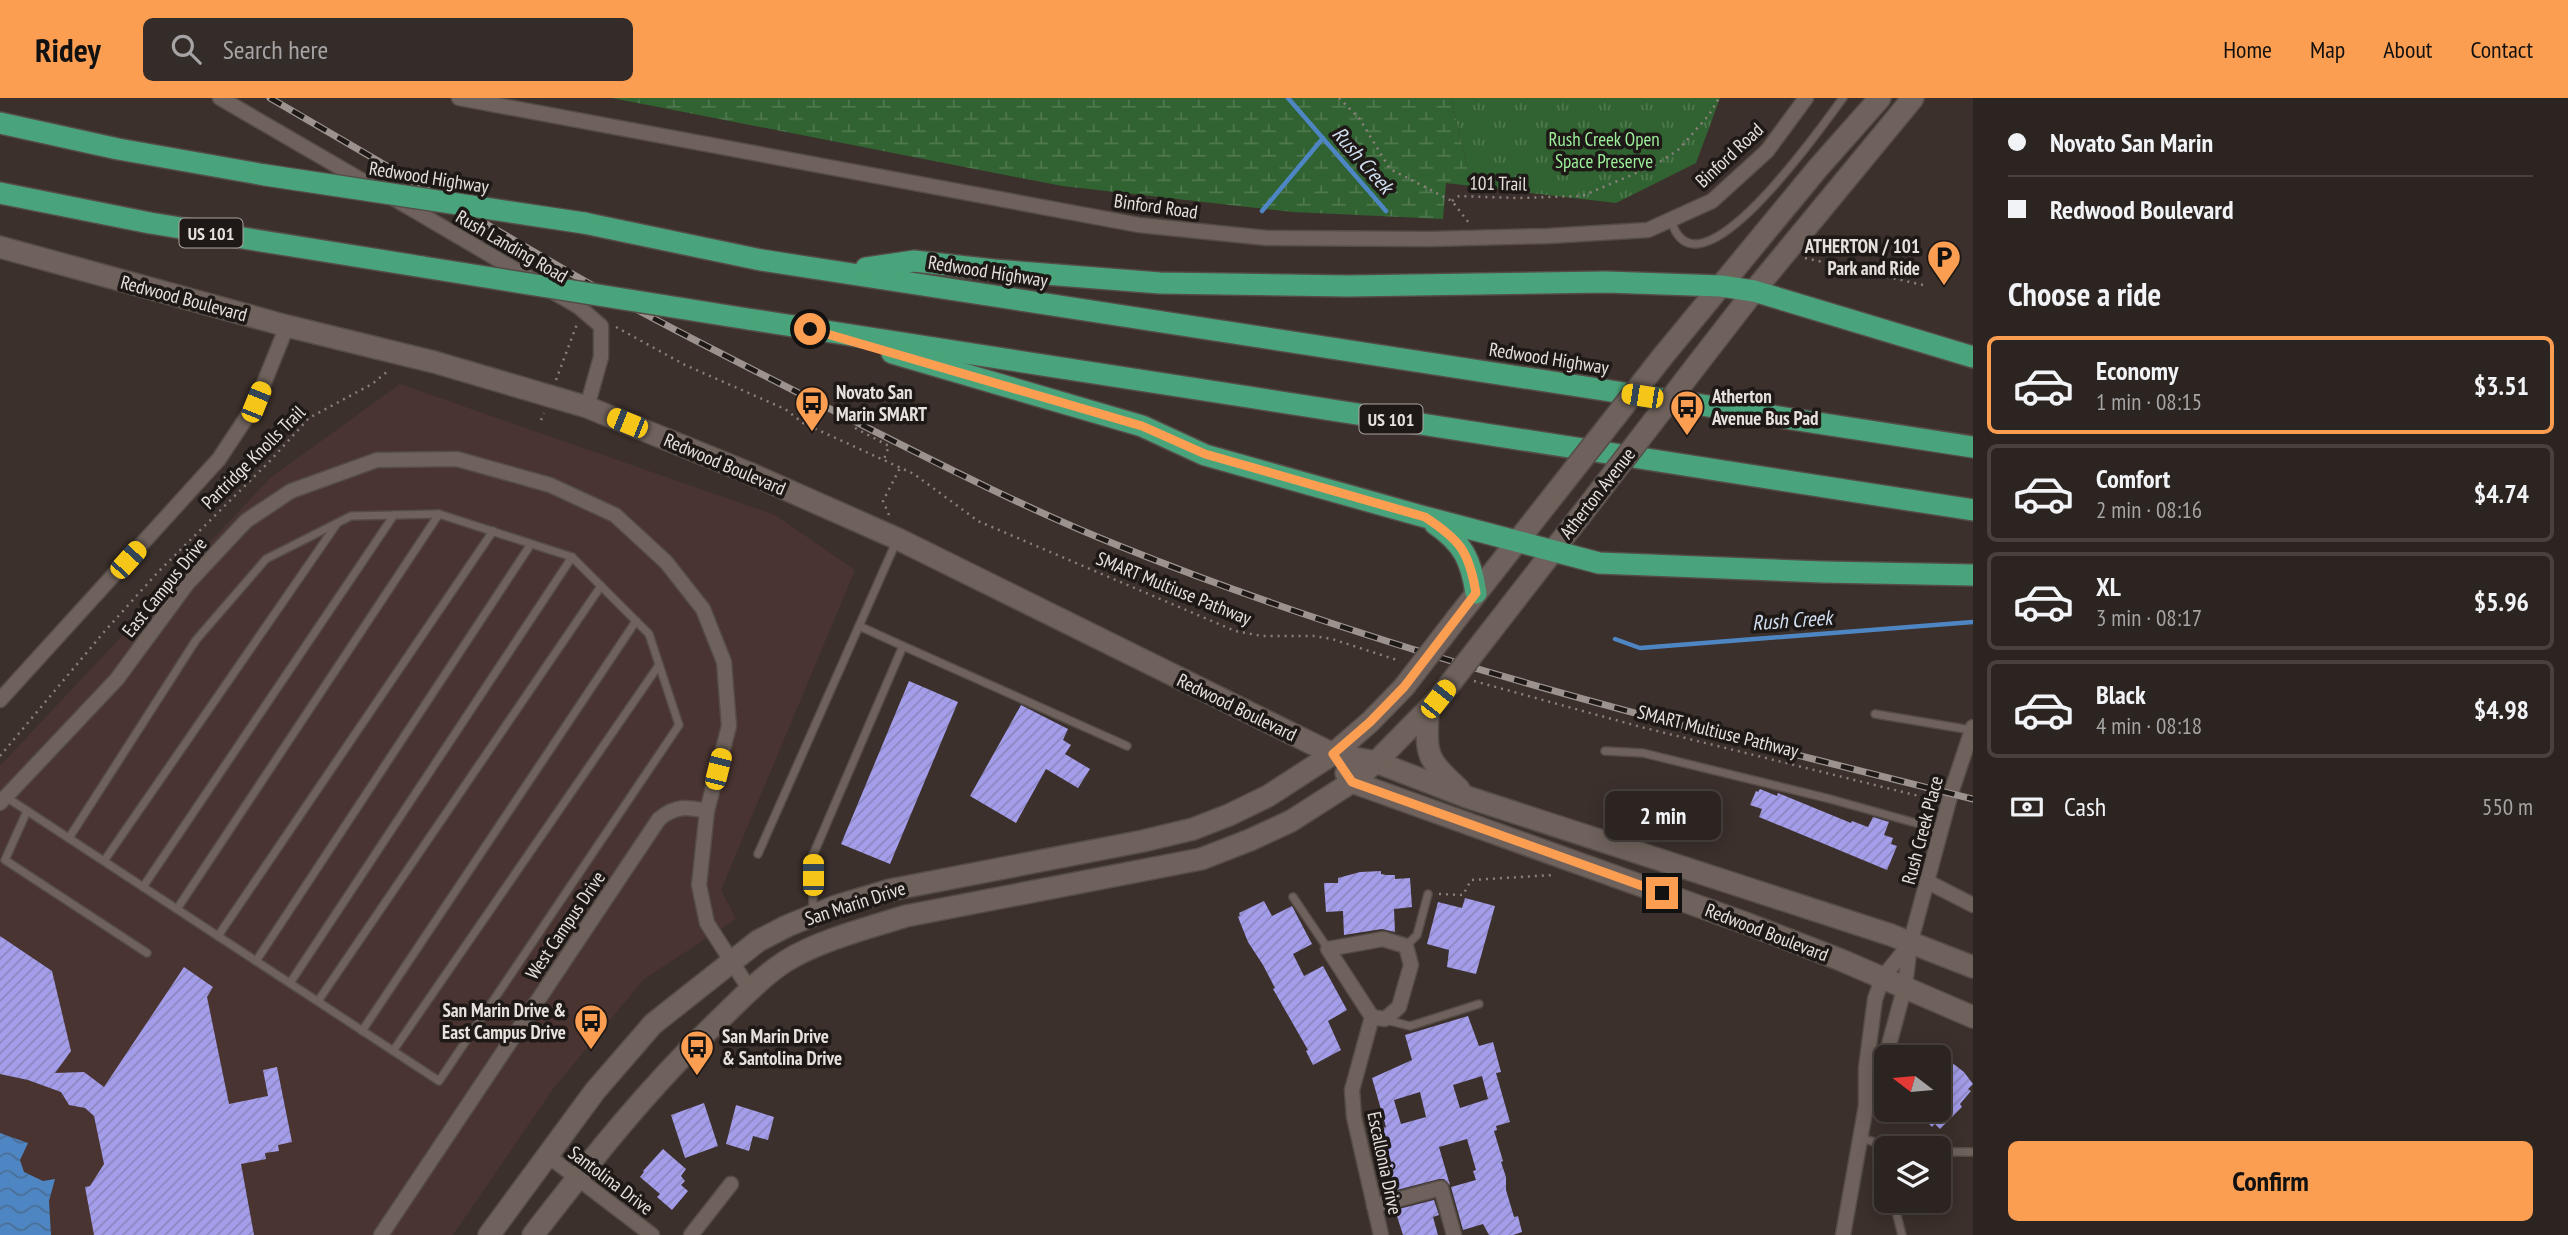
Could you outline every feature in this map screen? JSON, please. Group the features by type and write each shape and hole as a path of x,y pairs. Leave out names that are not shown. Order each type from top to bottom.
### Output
{"highway":[{"name":"Redwood Highway","path":"0,123 118,149 584,223 761,260 1973,447"},
{"name":"US 101","path":"0,193 150,223 810,329 1973,509"},
{"path":"843,271 914,261 994,270 1200,284 1361,286 1606,282 1721,285 1754,291 1973,358"},
{"path":"810,329 1142,426 1205,454 1551,552 1600,563 1973,575"},
{"path":"1425,517 1460,543 1473,572 1476,593"}],"main road":[{"name":"Atherton Avenue","path":"1333,754 1370,722 1404,687 1663,356 1818,168 1880,98"},
{"name":"Atherton Avenue","path":"1352,782 1376,762 1433,704 1754,291 1913,98"},
{"name":"Redwood Boulevard","path":"0,247 287,326 401,354 587,407 749,473 890,535 1333,754 1376,762 1467,797 1910,943 1973,967"},
{"path":"1433,704 1427,750 1438,770 1467,797"},
{"name":"Redwood Boulevard","path":"1333,754 1352,782 1748,924 1905,986 1973,1017"},
{"name":"San Marin Drive","path":"489,1235 595,1091 653,1024 758,941 836,906 911,886 1193,829 1229,816 1268,796 1333,754"},
{"name":"San Marin Drive","path":"533,1235 652,1087 750,990 787,961 860,930 906,916 1201,859 1250,841 1291,821 1352,782"}],"street":[{"name":"Rush Landing Road","path":"220,98 579,307 595,320"},
{"name":"Binford Road","path":"459,98 1139,225 1267,238 1482,238 1648,230 1712,201 1767,151 1806,98"},
{"path":"587,407 601,357 601,326 595,320"},
{"path":"0,700 219,459 256,402 287,326"},
{"name":"East Campus Drive","path":"3,800 117,679 187,584 246,521 291,491 377,460 457,459 550,485 615,515 666,562 703,609 724,662 729,726 707,811 699,885 707,923 750,990"},
{"name":"Rush Creek Place","path":"1910,943 1949,804 1970,747 1972,729"},
{"name":"West Campus Drive","path":"381,1235 659,819 670,810 683,807 707,811"},
{"path":"1928,882 1973,905"},
{"path":"1379,1018 1328,950 1383,940 1406,946"},
{"path":"1843,1235 1866,1106 1866,1068 1875,999 1883,977 1910,943"},
{"path":"1866,1106 1881,1074 1905,986 1910,943"},
{"name":"Escallonia Drive","path":"1381,1235 1354,1117 1352,1090 1379,1018 1399,1007 1412,965 1406,946"},
{"name":"Santolina Drive","path":"547,1155 652,1235"},
{"path":"691,1235 731,1184"},
{"path":"1374,1206 1441,1188 1454,1235"}],"lane":[{"path":"1671,219 1675,234 1686,242 1700,244 1716,239 1737,223 1765,195 1800,155 1843,98"},
{"path":"177,909 439,514"},
{"path":"3,800 27,811 69,838 439,1081 679,724 649,634 572,557 439,514 351,516 266,559 196,640 69,838"},
{"path":"143,887 394,515"},
{"path":"104,861 337,523"},
{"path":"218,936 493,531"},
{"path":"758,854 859,626 890,535"},
{"path":"256,961 531,544"},
{"path":"290,983 572,557"},
{"path":"317,1001 601,586"},
{"path":"362,1031 636,621"},
{"path":"859,626 1127,746"},
{"path":"813,915 813,855 903,646"},
{"path":"393,1051 659,665"},
{"path":"1875,714 1972,729"},
{"path":"1605,751 1643,753 1830,799 1941,831"},
{"path":"27,811 5,860 147,953"},
{"path":"1406,946 1417,935 1428,894"},
{"path":"1293,897 1328,950"},
{"path":"1379,1018 1410,1026 1479,1004"},
{"path":"1861,1138 1874,1142"},
{"path":"1951,1152 1973,1152"},
{"path":"1896,1213 1902,1235"}],"path":[{"path":"1339,98 1359,118 1390,169 1452,201 1482,238"},
{"name":"101 Trail","path":"1452,201 1459,196 1582,196 1655,165 1678,150 1709,115 1719,98"},
{"path":"1805,258 1923,285"},
{"path":"541,420 577,324 595,320"},
{"name":"SMART Multiuse Pathway","path":"635,337 685,365 785,409 803,423 914,474 978,521 1235,631 1262,636 1314,636 1332,639 1412,664"},
{"name":"Partridge Knolls Trail","path":"0,756 159,571 269,463 309,418 385,375 401,354"},
{"path":"855,428 889,446 884,460"},
{"path":"890,535 890,517 883,501 900,468"},
{"name":"SMART Multiuse Pathway","path":"1466,679 1641,727 1949,804"},
{"path":"1428,894 1463,895 1471,880 1553,875 1573,861"}],"shaded area":[{"path":"400,384 775,515 855,570 721,890 736,919 644,979 553,1089 453,1235 0,1235 0,766 270,478"}],"green space":[{"path":"612,98 1451,98 1472,186 1446,183 1443,219 1293,212 1062,186"},
{"name":"Rush Creek Open Space Preserve","path":"1451,98 1720,98 1696,163 1616,203 1472,186"}],"water":[{"path":"0,1133 28,1143 20,1160 24,1172 43,1181 55,1179 49,1201 51,1235 0,1235"}],"building":[{"path":"909,681 958,702 890,864 841,844"},
{"path":"1021,705 1068,729 1063,740 1071,745 1065,754 1090,769 1078,788 1046,769 1016,823 970,796"},
{"path":"1760,789 1777,796 1778,793 1851,823 1852,821 1868,827 1873,817 1889,822 1884,835 1893,838 1891,844 1897,846 1887,870 1759,817 1762,809 1750,805 1756,791"},
{"path":"1381,871 1381,874 1395,875 1395,879 1410,878 1412,907 1394,909 1395,932 1382,929 1344,935 1343,911 1326,912 1324,883 1338,883 1338,878 1360,872"},
{"path":"1465,898 1495,906 1476,974 1447,967 1449,950 1427,944 1438,902 1462,908"},
{"path":"1264,901 1272,916 1292,906 1312,944 1293,954 1304,976 1323,966 1347,1010 1328,1021 1341,1050 1313,1065 1306,1051 1308,1050 1248,942 1238,917 1239,913"},
{"path":"0,936 52,971 71,1051 55,1073 84,1072 104,1087 184,967 213,987 207,997 229,1104 268,1096 263,1070 277,1067 292,1142 278,1145 279,1151 265,1153 266,1159 241,1164 254,1235 94,1235 85,1187 90,1186 104,1164 94,1116 85,1108 69,1105 61,1092 28,1080 0,1074"},
{"path":"1468,1016 1479,1046 1493,1042 1501,1072 1496,1073 1510,1122 1496,1126 1497,1130 1494,1131 1503,1161 1506,1190 1514,1217 1518,1216 1522,1232 1513,1235 1489,1235 1483,1224 1463,1230 1451,1187 1476,1180 1473,1171 1476,1170 1467,1139 1439,1147 1450,1185 1444,1179 1439,1179 1389,1192 1384,1175 1392,1172 1379,1129 1386,1127 1372,1078 1412,1060 1405,1035","holes":["1482,1076 1488,1099 1460,1108 1453,1085","1420,1092 1426,1117 1401,1124 1394,1100"]},
{"path":"1951,1062 1964,1072 1973,1084 1968,1089 1971,1091 1960,1104 1962,1107 1951,1118"},
{"path":"704,1103 718,1146 685,1158 671,1115"},
{"path":"736,1105 774,1117 768,1140 753,1136 749,1151 726,1144"},
{"path":"1927,1122 1947,1122 1940,1129 1935,1124 1932,1127"},
{"path":"663,1149 686,1169 681,1176 685,1181 681,1185 688,1191 672,1210 657,1197 660,1194 640,1177"},
{"path":"1434,1200 1439,1215 1433,1217 1438,1235 1403,1235 1395,1210"}],"waterway":[{"name":"Rush Creek","path":"1288,98 1386,211"},
{"path":"1262,211 1323,138"},
{"name":"Rush Creek","path":"1615,639 1640,648 1973,622"}],"railway":[{"path":"270,98 560,267 667,326 981,484 1117,545 1221,585 1433,656 1648,717 1973,799"}],"place":[{"name":"ATHERTON / 101 Park and Ride","path":"1944,287"},
{"name":"Novato San Marin SMART","path":"812,433"},
{"name":"Atherton Avenue Bus Pad","path":"1687,437"},
{"name":"San Marin Drive & East Campus Drive","path":"591,1051"},
{"name":"San Marin Drive & Santolina Drive","path":"697,1077"}],"route":[{"path":"810,329 1142,426 1205,454 1425,517 1460,543 1473,572 1476,593 1404,687 1370,722 1333,754 1352,782 1662,893"}]}
